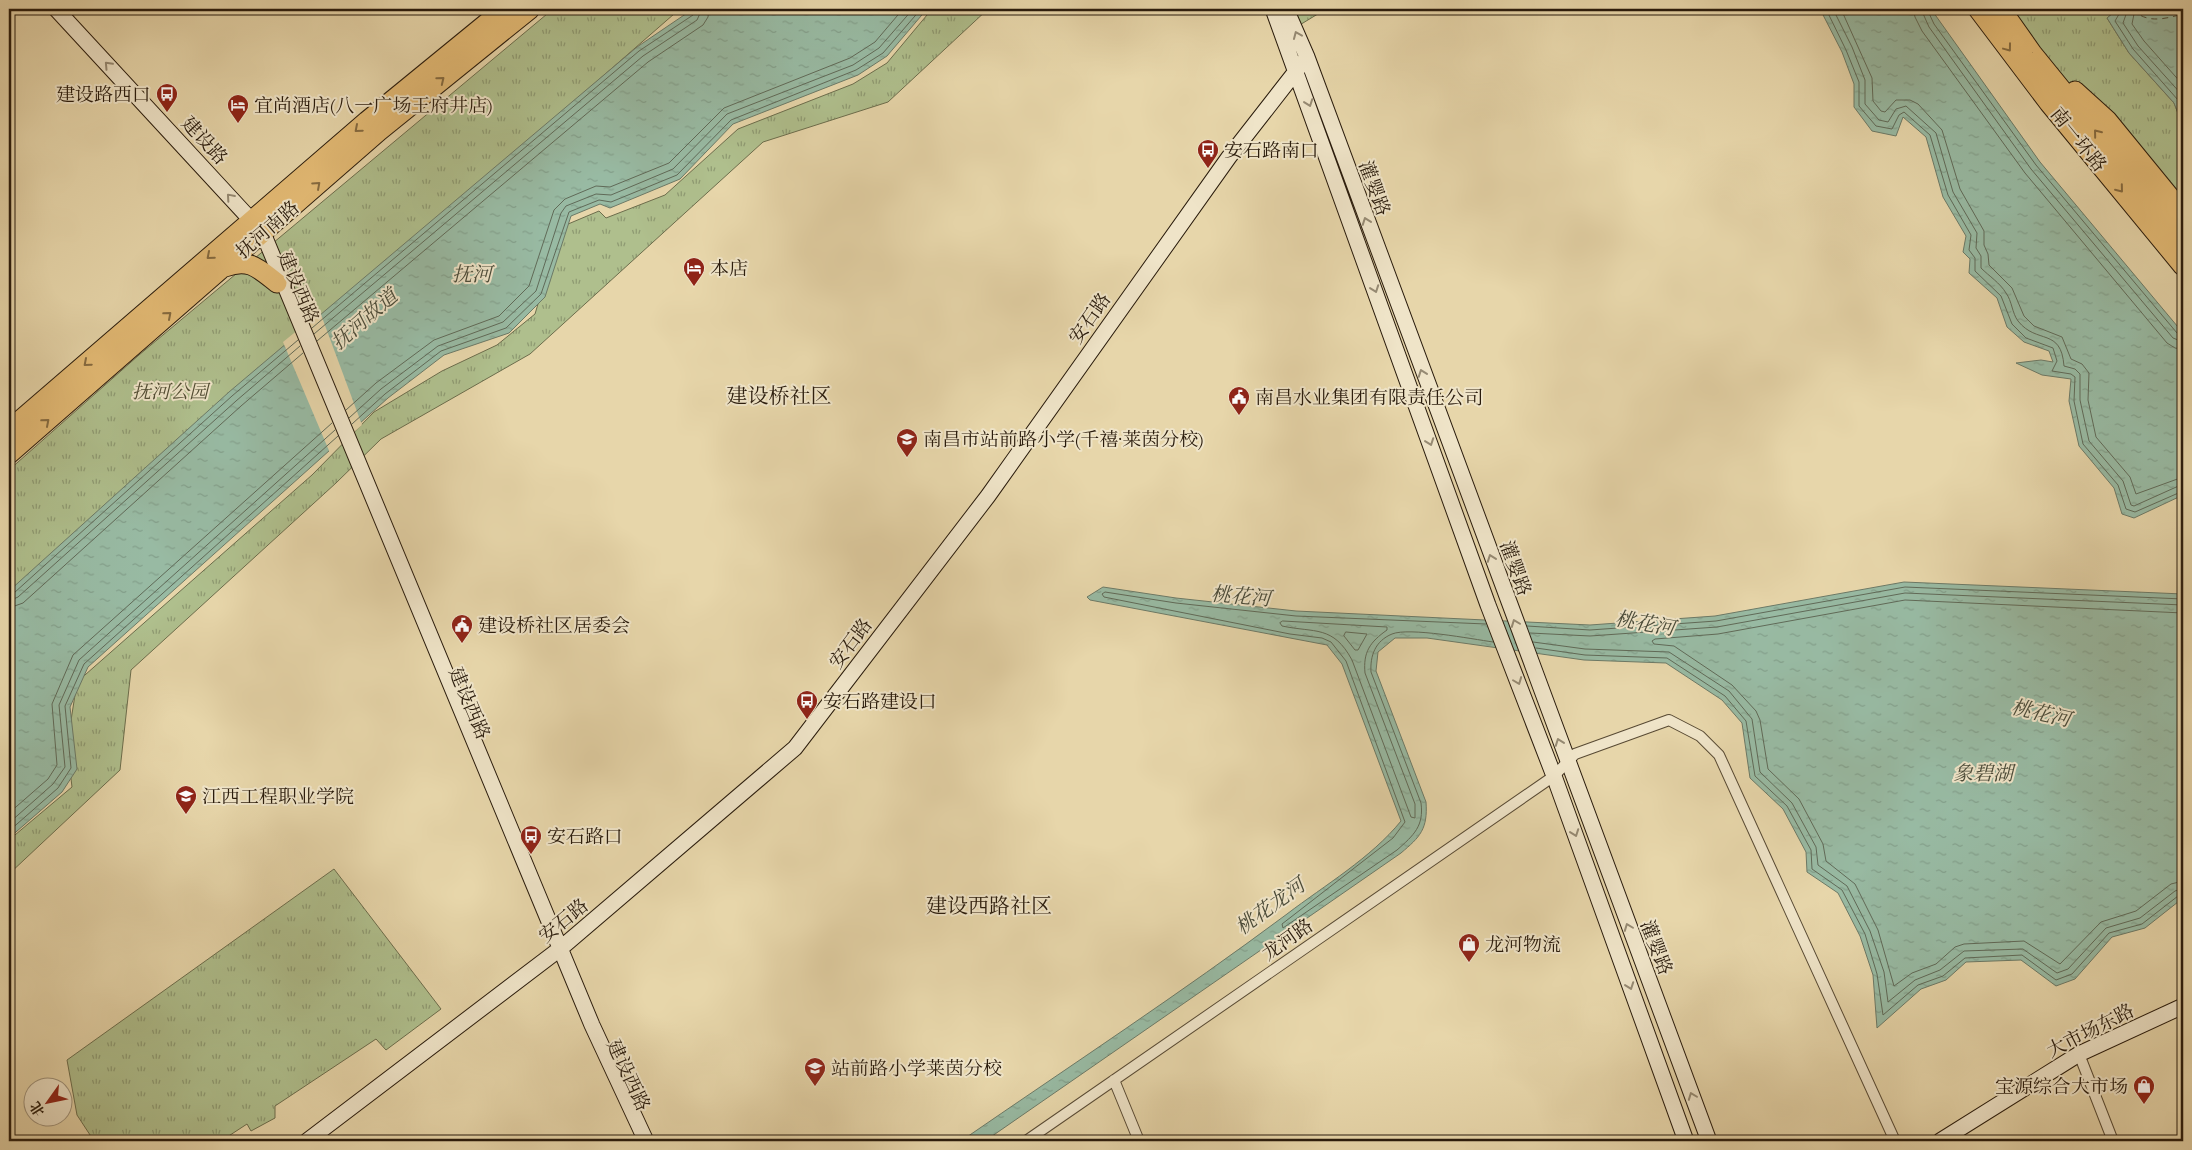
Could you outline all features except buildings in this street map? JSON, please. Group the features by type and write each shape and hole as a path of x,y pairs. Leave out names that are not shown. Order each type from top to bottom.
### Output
{"highway":[{"name":"抚河南路","path":"9,454 223,268 254,229 504,9"},
{"name":"抚河南路","path":"9,430 254,229 530,9"},
{"name":"南一环路","path":"1978,9 2049,103 2183,266"},
{"name":"南一环路","path":"2001,9 2032,53 2183,239"},
{"path":"2032,53 2107,120 2183,213"},
{"path":"223,268 239,262 253,266 281,281"}],"main road":[{"name":"建设路","path":"56,9 254,229"},
{"name":"灌婴路","path":"1272,9 1296,69 1488,605 1554,776 1686,1141"},
{"name":"灌婴路","path":"1286,9 1306,57 1709,1141"},
{"name":"安石路","path":"307,1141 558,951 795,748 988,496 1229,157 1306,57"},
{"name":"建设西路","path":"254,229 281,281 364,490 558,951 646,1141"},
{"name":"建设西路","path":"558,951 585,1028 637,1141"},
{"name":"大市场东路","path":"1940,1141 2079,1054 2183,1006"}],"street":[{"name":"龙河路","path":"1026,1141 1554,776 1568,764 1575,754 1670,720 1700,736 1719,755 1895,1141"},
{"path":"2079,1054 2113,1141"},
{"path":"1114,1080 1139,1141"}],"green space":[{"name":"抚河公园","path":"553,9 683,9 674,14 9,595 9,470 139,355"},
{"path":"932,9 988,9 888,102 763,142 530,354 381,439 336,483 131,670 120,770 9,874 9,840 72,787 67,746 77,682 312,475 374,412 442,371 497,345 535,314 561,227 599,211 606,218 665,195 738,129 853,84 887,63"},
{"path":"1290,9 1326,9 1298,26"},
{"path":"1983,9 2118,9 2107,18 2129,53 2174,103 2183,126 2183,259"},
{"path":"334,869 441,1009 386,1050 376,1039 275,1106 275,1118 251,1131 247,1124 221,1141 94,1141 77,1115 72,1078 70,1078 67,1060"}],"water":[{"name":"抚河","path":"693,9 927,9 887,56 858,75 733,124 680,179 610,208 600,204 571,216 545,297 509,333 444,355 388,398 88,667 70,707 77,769 62,792 9,838 9,591 229,392 637,47"},
{"path":"1820,9 1931,9 2040,162 2183,333 2183,495 2134,518 2122,514 2114,488 2079,446 2069,401 2071,379 2042,375 2016,363 2041,360 2053,362 2049,351 2024,342 2007,327 1997,298 1969,273 1970,259 1963,252 1966,236 1943,197 1926,137 1903,117 1896,136 1872,131 1854,107 1854,84 1842,52"},
{"path":"2118,9 2183,9 2183,126 2174,103 2129,53 2107,18"},
{"name":"象碧湖","path":"1904,582 2183,594 2183,898 2145,928 2112,937 2075,979 2056,986 2021,960 1966,962 1946,980 1921,989 1877,1028 1873,975 1860,936 1838,893 1807,872 1806,852 1783,809 1750,778 1742,723 1722,700 1666,663 1584,660 1427,638 1395,638 1378,652 1376,671 1426,802 1426,819 1418,837 1401,853 985,1141 961,1141 1166,1001 1247,943 1362,859 1401,821 1342,664 1327,645 1090,600 1087,597 1103,587 1176,598 1296,611 1590,625 1715,616"}],"pier":[{"path":"320,312 362,425 330,453 283,342"}],"ferry route":[{"path":"2132,9 2144,17 2156,19 2183,14"}],"place":[{"name":"建设路西口","path":"167,113"},
{"name":"宜尚酒店(八一广场王府井店)","path":"238,124"},
{"name":"安石路南口","path":"1208,169"},
{"name":"本店","path":"694,287"},
{"name":"南昌水业集团有限责任公司","path":"1239,416"},
{"name":"南昌市站前路小学(千禧·莱茵分校)","path":"907,458"},
{"name":"建设桥社区居委会","path":"462,644"},
{"name":"安石路建设口","path":"807,720"},
{"name":"江西工程职业学院","path":"186,815"},
{"name":"安石路口","path":"531,855"},
{"name":"龙河物流","path":"1469,963"},
{"name":"站前路小学莱茵分校","path":"815,1087"},
{"name":"宝源综合大市场","path":"2144,1105"}],"district":[{"name":"建设桥社区","path":"779,396"},
{"name":"建设西路社区","path":"989,906"}],"water label":[{"name":"抚河故道","path":"364,319"},
{"name":"桃花河","path":"1241,596"},
{"name":"桃花河","path":"1645,623"},
{"name":"桃花河","path":"2041,713"},
{"name":"桃花龙河","path":"1270,906"}]}
